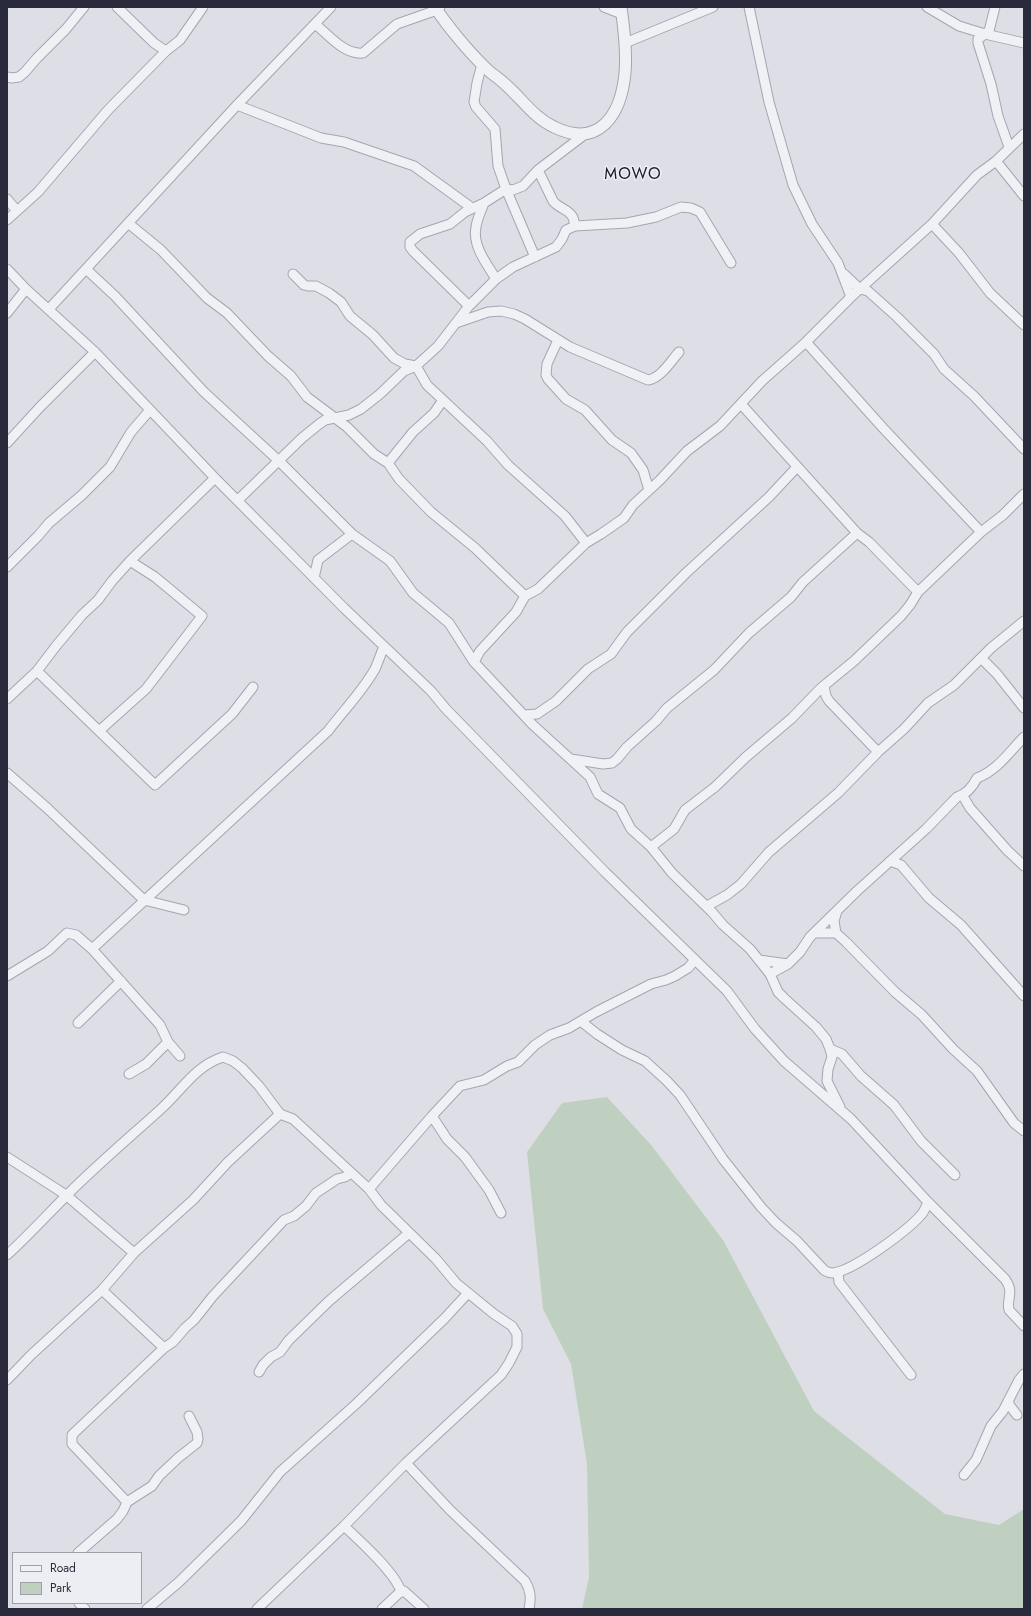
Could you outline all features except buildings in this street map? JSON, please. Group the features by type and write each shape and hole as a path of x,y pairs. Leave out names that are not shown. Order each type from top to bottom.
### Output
{"street":[{"path":"7,77 19,77 25,72 66,29 84,7"},
{"path":"117,7 154,43 166,51"},
{"path":"7,220 38,192 108,110 166,51 186,34 203,7"},
{"path":"49,309 237,105 331,7"},
{"path":"469,306 410,247 410,242 416,236 450,224 472,208 484,203 506,189 513,190 523,186 538,170 584,135 598,131 608,123 616,110 621,97 625,73 625,43 621,10 604,7"},
{"path":"625,43 713,7"},
{"path":"749,7 769,102 793,185 812,224 838,263 851,297"},
{"path":"927,7 958,26 1024,43"},
{"path":"995,7 991,28 978,39 978,43 991,84 998,116 1009,147"},
{"path":"315,24 341,46 352,52 363,53 397,24 437,8 482,64 507,85 534,113 553,127 570,133 584,135"},
{"path":"482,64 474,102 476,107 494,129 498,166 506,189 535,257"},
{"path":"237,105 322,138 344,142 414,166 472,208"},
{"path":"474,662 480,651 513,616 525,596 538,589 586,543 598,537 608,528 619,522 633,505 660,480 687,451 714,431 762,381 806,342 851,297 932,224 977,175 996,161 1024,134"},
{"path":"996,161 1024,196"},
{"path":"538,170 556,206 568,211 572,215 575,226"},
{"path":"7,199 17,211"},
{"path":"484,203 476,227 476,236 481,254 496,279"},
{"path":"238,500 302,438 318,425 325,420 348,415 361,409 380,394 404,371 416,366 438,346 469,306 496,279 514,267 556,247 566,230 575,226 627,223 656,217 681,207 691,208 700,212 731,263"},
{"path":"128,223 161,250 207,298 227,313 268,356 291,376 307,397 348,427 374,454 388,463 399,479 431,512 475,548 525,596"},
{"path":"932,224 959,253 990,293 1024,325"},
{"path":"7,269 26,289 95,352 215,478 314,578 431,691 446,709 604,872 727,991 755,1029 784,1061 830,1095 841,1109 928,1202 1005,1279 1011,1290 1008,1306 1024,1326"},
{"path":"86,269 115,296 204,392 279,461 352,534 390,561 413,593 448,623 474,662 533,725 590,777 598,794 620,808 630,829 651,848 685,887 707,906 723,925 750,949 770,974 778,992 826,1038 832,1057 828,1069 827,1081 830,1095"},
{"path":"293,274 304,284 308,286 316,286 341,302 350,316 373,335 394,358 405,364 416,366 427,385 487,441 508,466 565,516 586,543"},
{"path":"843,274 860,289 868,291 897,317 934,354 944,369 982,404 1024,449"},
{"path":"7,313 26,289"},
{"path":"456,323 488,312 501,311 525,319 582,353 648,380 658,376 679,352"},
{"path":"558,340 547,364 546,375 548,379 566,399 585,410 612,440 631,453 640,464 646,476 650,490"},
{"path":"806,342 888,433 981,532"},
{"path":"7,443 40,407 95,352"},
{"path":"388,463 414,432 434,413 443,400"},
{"path":"741,404 857,533 869,542 918,592"},
{"path":"7,567 49,523 82,495 110,467 131,432 150,410"},
{"path":"524,715 537,714 556,701 588,669 611,654 634,624 686,573 769,497 797,467"},
{"path":"646,476 660,480"},
{"path":"7,699 37,671 82,615 98,600 112,581 130,561 215,478"},
{"path":"651,848 674,829 685,810 715,787 746,757 792,718 824,686 854,661 907,610 918,592 981,532 1003,515 1024,494"},
{"path":"570,759 603,764 612,763 656,721 667,708 714,670 749,633 791,597 799,586 857,533"},
{"path":"314,578 318,560 352,534"},
{"path":"99,731 146,689 202,616 155,577 130,561"},
{"path":"707,906 727,895 741,884 769,852 838,793 878,752 933,700 954,685 981,658 1024,621"},
{"path":"92,949 328,731 375,669 384,646"},
{"path":"468,654 480,651"},
{"path":"981,658 997,674 1024,708"},
{"path":"37,671 155,785 232,714 253,688"},
{"path":"824,686 826,696 829,701 878,752"},
{"path":"533,725 537,714"},
{"path":"770,974 788,964 815,933 857,890 900,853 957,797 963,796 972,787 977,778 984,775 996,765 1024,737"},
{"path":"7,773 47,808 144,900 184,910"},
{"path":"963,796 965,802 975,814 1007,850 1024,866"},
{"path":"900,853 901,865"},
{"path":"890,861 901,865 929,898 969,933 1024,996"},
{"path":"837,911 834,921 836,933 861,956 895,992 922,1015 953,1049 977,1071 1014,1123 1024,1131"},
{"path":"7,976 51,949 60,938 67,933 76,935 92,949 160,1025 168,1042 180,1056"},
{"path":"815,933 836,933"},
{"path":"369,1189 460,1086 484,1080 507,1066 518,1062 546,1038 582,1022 596,1012 651,984 675,976 688,968 695,960"},
{"path":"759,960 788,964"},
{"path":"78,1023 121,981"},
{"path":"582,1022 597,1034 622,1050 645,1061 667,1081 680,1095 723,1159 761,1207 828,1273 838,1272 864,1259 904,1231 920,1217 928,1202"},
{"path":"129,1074 146,1064 168,1042"},
{"path":"830,1049 838,1051 842,1054 861,1076 894,1105 921,1141 955,1176"},
{"path":"7,1255 66,1195 163,1107 195,1072 215,1059 223,1057 233,1061 242,1068 259,1086 280,1114 293,1120 369,1189 381,1206 436,1258 456,1283 512,1326 518,1334 517,1348 510,1363 501,1375 406,1463 344,1526 257,1609"},
{"path":"7,1380 31,1355 102,1290 134,1253 193,1200 228,1162 280,1114"},
{"path":"432,1116 447,1139 465,1157 489,1190 501,1213"},
{"path":"7,1157 66,1195 134,1253"},
{"path":"126,1502 72,1444 71,1440 75,1432 164,1348 173,1342 194,1320 213,1296 284,1220 294,1216 306,1206 316,1193 336,1179 345,1177 351,1173"},
{"path":"259,1372 263,1365 280,1352 288,1340 329,1301 409,1233"},
{"path":"838,1272 839,1282 911,1375"},
{"path":"102,1290 164,1348"},
{"path":"147,1609 179,1582 241,1520 280,1472 356,1404 445,1318 468,1293"},
{"path":"964,1476 976,1460 991,1426 1024,1374"},
{"path":"1008,1401 1017,1415"},
{"path":"79,1552 117,1519 123,1511 126,1502 152,1486 181,1455 197,1443 197,1432 189,1416"},
{"path":"406,1463 450,1510 525,1581 529,1587 531,1595 529,1609"},
{"path":"344,1526 381,1563 396,1582 401,1592"},
{"path":"401,1592 404,1591 424,1609"},
{"path":"382,1609 401,1592"}],"green space":[{"path":"607,1097 652,1146 723,1240 814,1411 945,1514 999,1525 1024,1509 1024,1609 582,1609 589,1577 587,1464 571,1364 543,1309 527,1152 562,1103"}],"district":[{"name":"MOWO","path":"633,175"}]}
